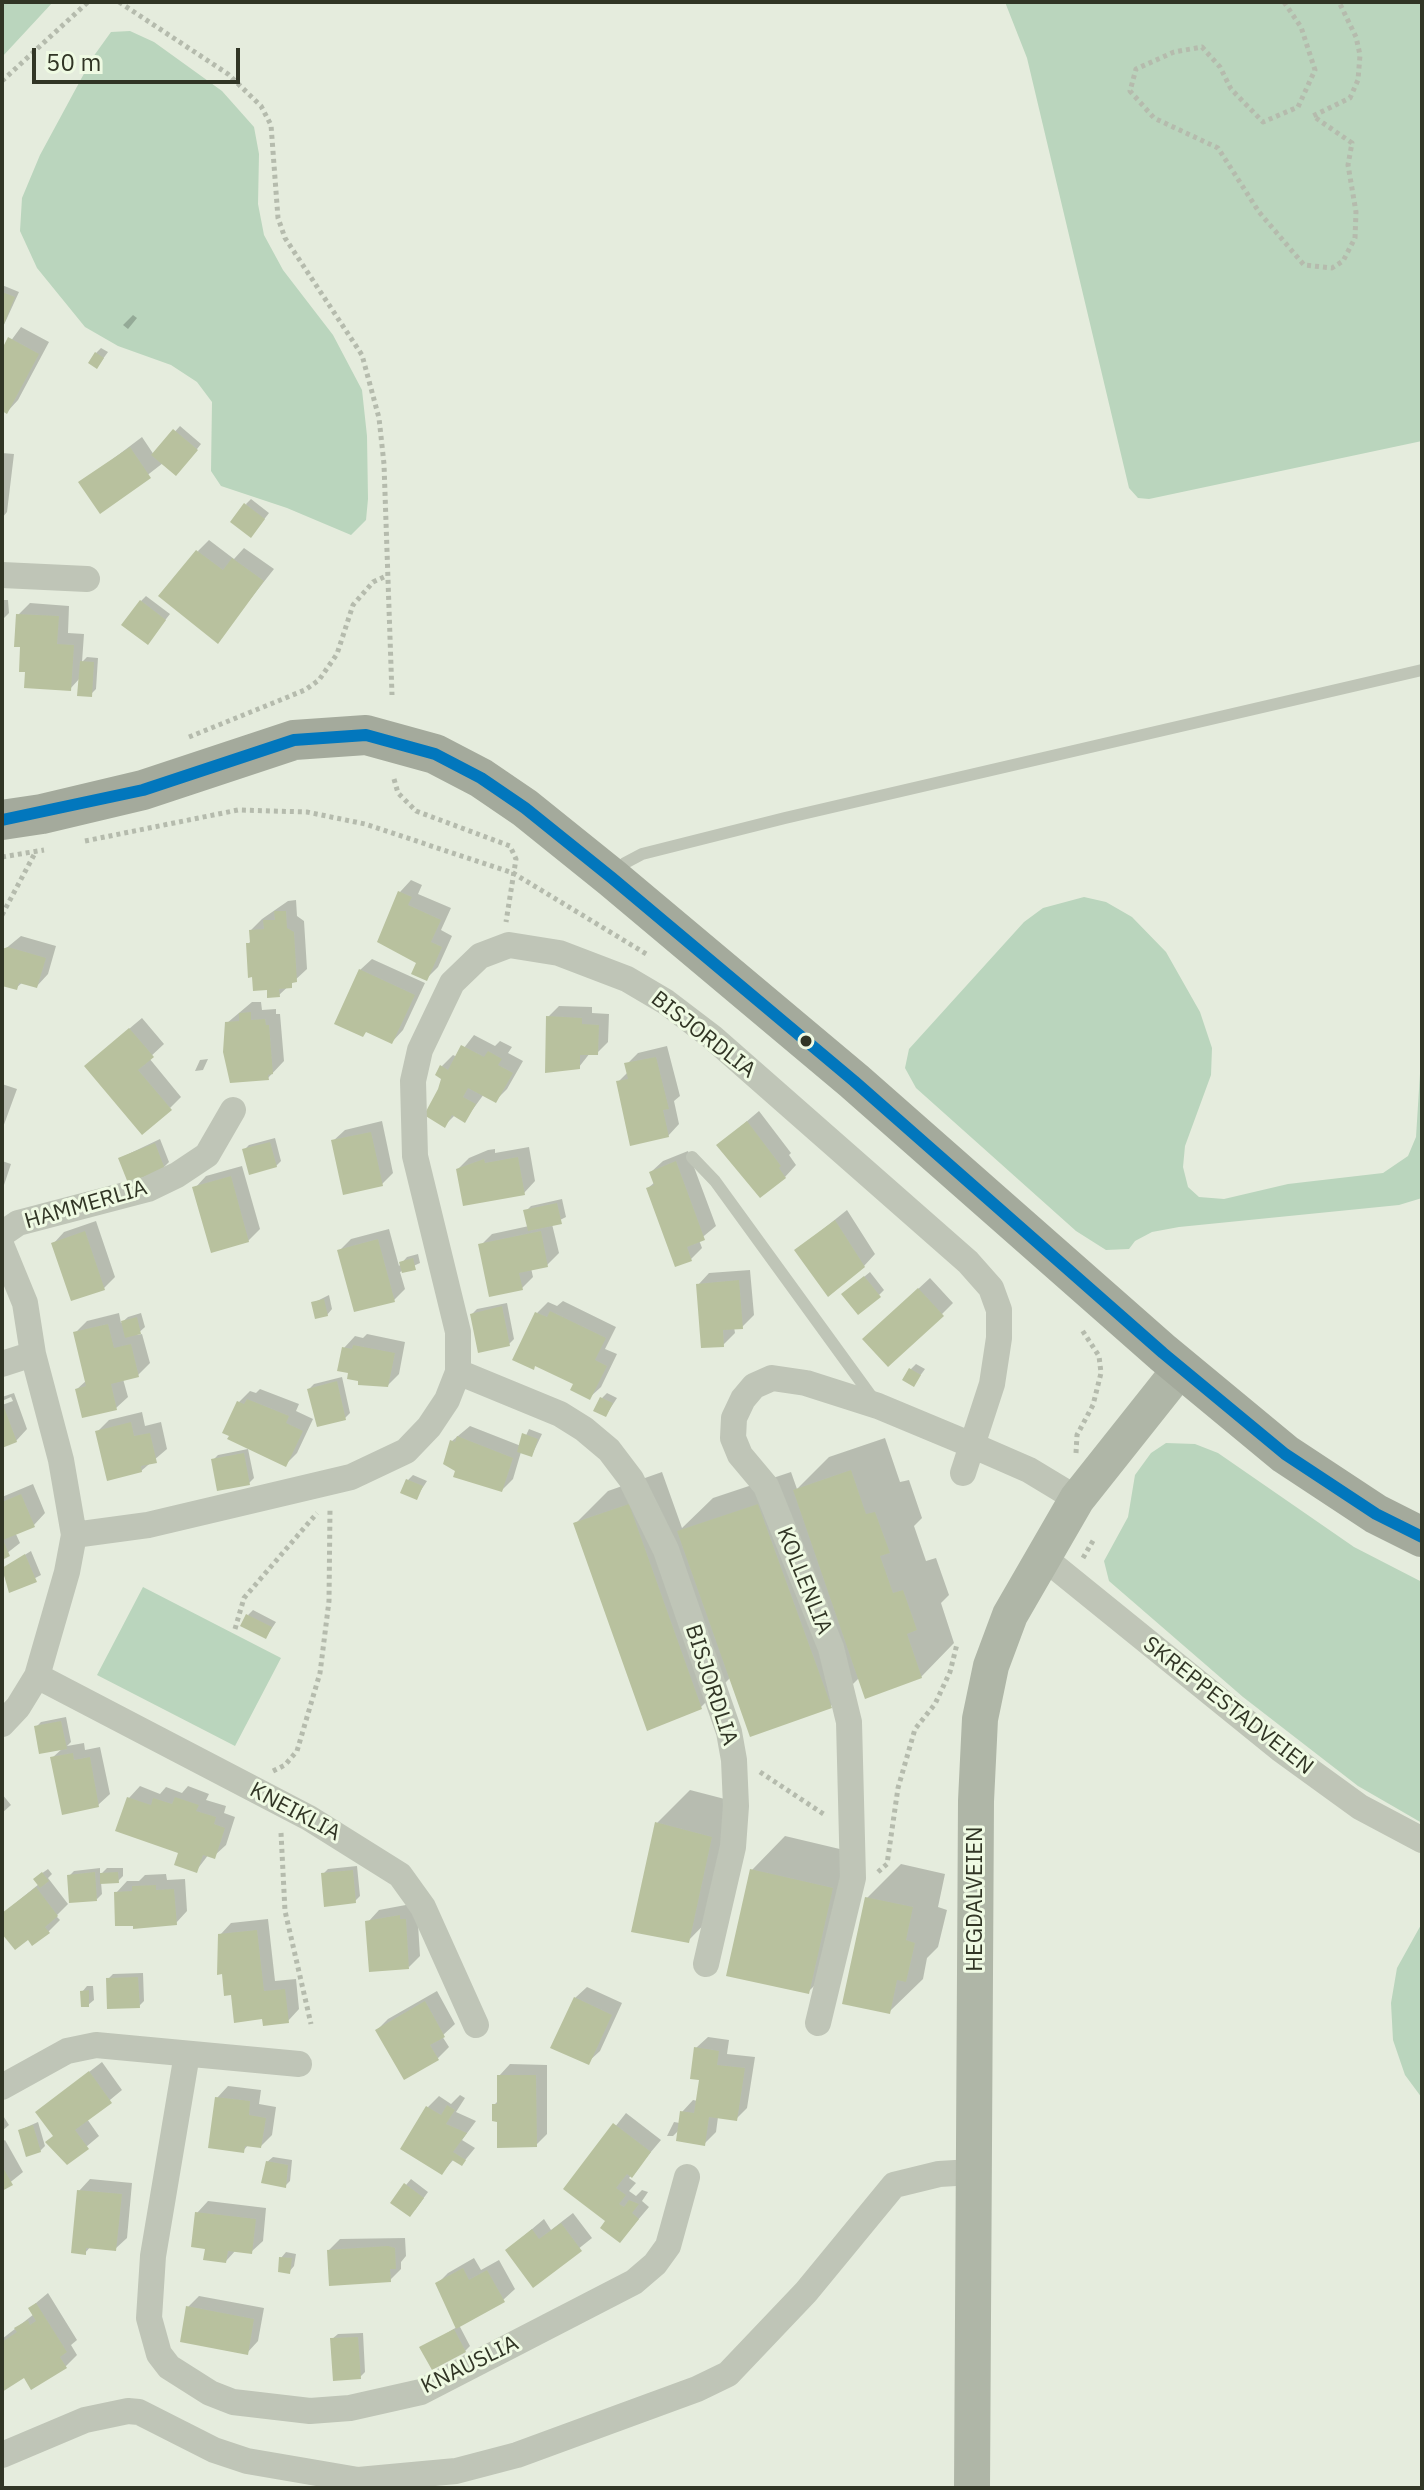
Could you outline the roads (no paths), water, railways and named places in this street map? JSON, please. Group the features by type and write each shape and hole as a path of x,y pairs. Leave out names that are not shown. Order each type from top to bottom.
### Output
{"main road":[{"path":"2,820 42,814 143,790 294,740 366,735 435,754 481,778 534,814 854,1081 1181,1368 1317,1477 1376,1514 1422,1537"}],"street":[{"path":"2,575 87,579"},
{"name":"BISJORDLIA","path":"706,1964 733,1847 736,1806 734,1760 729,1732 666,1550 631,1479 609,1450 560,1414 458,1372 458,1332 415,1156 413,1081 420,1050 452,983 480,956 509,945 559,953 591,964 666,1002 712,1037 968,1262 991,1288 999,1310 998,1358 974,1446 963,1473"},
{"name":"HAMMERLIA","path":"2,1234 18,1223 148,1189 177,1175 207,1155 233,1110"},
{"name":"HAMMERLIA","path":"2,1247 25,1303 33,1354"},
{"path":"2,1364 33,1354 61,1460 74,1535 67,1572 37,1676 18,1707 2,1724"},
{"name":"HEGDALVEIEN","path":"972,2488 972,2172 978,1910 976,1801 980,1719 991,1666 1010,1615 1043,1557 1077,1499 1181,1368"},
{"path":"74,1535 148,1525 351,1477 382,1465 406,1451 429,1427 447,1400 458,1372"},
{"name":"KOLLENLIA","path":"818,2023 853,1869 849,1722 831,1648 766,1486 736,1446 734,1418 754,1386 772,1378 806,1383 878,1406 974,1446 1029,1470 1077,1499"},
{"name":"SKREPPESTADVEIEN","path":"1043,1557 1280,1749 1360,1807 1422,1840"},
{"name":"KNEIKLIA","path":"37,1676 276,1801 369,1853 400,1875 423,1907 476,2025"},
{"path":"2,2087 67,2051 96,2045 299,2064"},
{"name":"KNAUSLIA","path":"187,2054 153,2256 149,2318 159,2354 169,2367 210,2393 233,2402 310,2411 350,2408 421,2392 634,2282 655,2264 668,2246 687,2177"},
{"path":"2,2455 85,2420 128,2411 139,2412 214,2450 247,2461 358,2480 456,2471 517,2455 697,2389 728,2374 806,2292 859,2223 894,2185 939,2174 972,2172"}],"lane":[{"path":"612,878 625,863 657,850 1422,670"},
{"path":"692,1157 715,1181 878,1406"}]}
